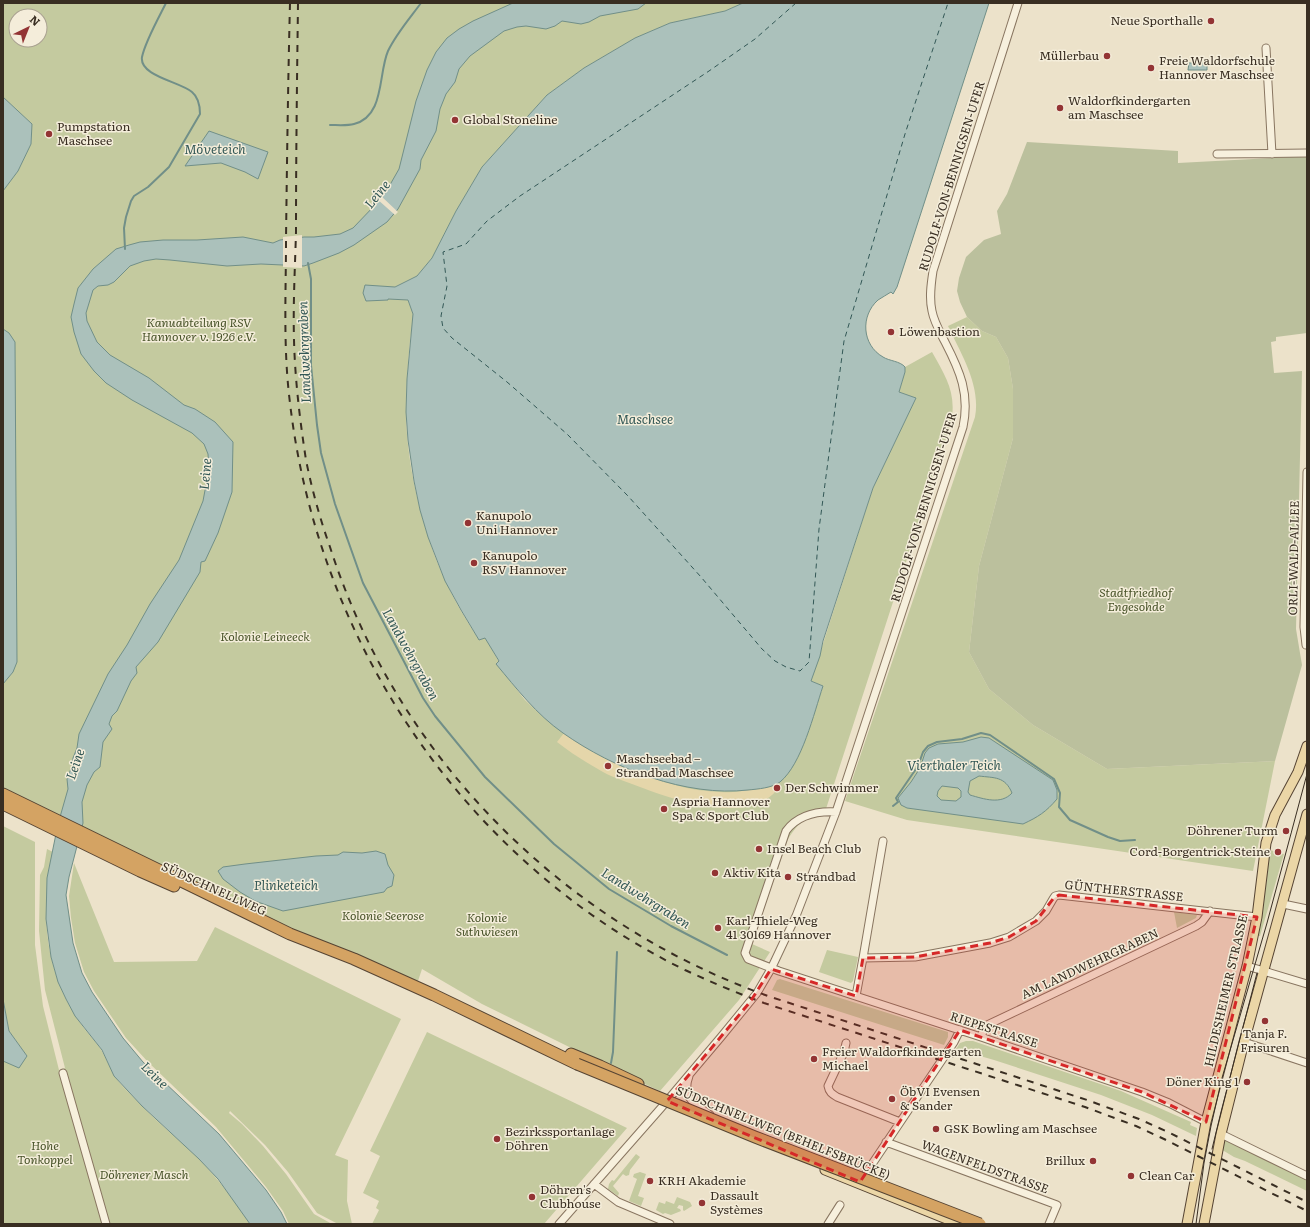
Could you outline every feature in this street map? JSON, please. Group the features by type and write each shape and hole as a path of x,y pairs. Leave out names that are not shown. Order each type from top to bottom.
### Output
{"highway":[{"name":"SÜDSCHNELLWEG","path":"3,794 26,810 288,938 389,977 413,989"},
{"name":"SÜDSCHNELLWEG","path":"3,804 26,810"},
{"path":"413,989 434,995 484,1018 577,1065"},
{"path":"413,989 577,1065"},
{"path":"484,1018 600,1066 637,1084 650,1095 666,1102"},
{"name":"SÜDSCHNELLWEG (BEHELFSBRÜCKE)","path":"577,1065 753,1140 969,1224"},
{"name":"SÜDSCHNELLWEG (BEHELFSBRÜCKE)","path":"577,1065 754,1137 980,1224"}],"main road":[{"name":"HILDESHEIMER STRASSE","path":"1187,1224 1206,1122 1247,966 1257,917 1261,875 1268,833 1279,807 1298,772 1307,746"},
{"path":"1204,1224 1222,1134 1244,1042 1307,814"},
{"path":"666,1102 858,1184 959,1224"}],"street":[{"name":"RUDOLF-VON-BENNIGSEN-UFER","path":"559,1224 690,1074 743,1011 760,988 772,969 796,916 836,812 963,427 966,404 962,382 953,357 935,322 932,310 930,296 933,271 1018,3"},
{"path":"1266,48 1270,143 1272,154"},
{"path":"1217,154 1307,153"},
{"name":"ORLI-WALD-ALLEE","path":"1306,644 1304,627 1307,472"},
{"path":"772,969 748,958 745,953 786,831 801,817 810,814 836,812"},
{"path":"856,996 883,841"},
{"name":"GÜNTHERSTRASSE","path":"863,958 915,957 990,943 1009,937 1036,921 1046,911 1055,896 1059,895 1257,917"},
{"path":"1283,904 1307,909"},
{"name":"AM LANDWEHRGRABEN","path":"981,1037 985,1026 1196,926 1202,922 1210,911"},
{"path":"1247,966 1307,984"},
{"name":"RIEPESTRASSE","path":"772,969 960,1030 1142,1092 1169,1103 1206,1122"},
{"path":"858,1184 954,1042 960,1030"},
{"path":"1244,1042 1307,1063"},
{"path":"846,1043 828,1086 829,1090 837,1097 900,1122"},
{"path":"63,1073 106,1224"},
{"path":"690,1074 687,1080 686,1090 691,1101 725,1127"},
{"path":"1222,1134 1307,1176"},
{"name":"WAGENFELDSTRASSE","path":"886,1142 1057,1205 1049,1224"},
{"path":"594,1184 618,1202 670,1224"},
{"path":"828,1224 840,1205"}],"highlighted area":[{"path":"1059,895 1257,917 1206,1122 1142,1092 960,1030 860,1182 667,1101 750,1002 771,969 856,996 863,958 915,957 990,943 1009,937 1036,921 1053,899"}],"green space":[{"path":"3,3 743,3 725,11 670,23 635,38 584,68 547,95 482,167 456,211 432,258 417,276 395,287 388,287 388,299 408,299 413,314 407,384 407,432 413,476 423,521 438,563 453,597 479,640 485,637 499,662 496,663 525,700 543,717 564,733 780,781 801,748 823,686 811,681 873,488 916,398 899,392 905,367 932,352 942,369 949,386 953,403 951,423 824,815 807,819 795,828 788,839 752,944 770,952 739,1000 660,1091 482,1004 422,969 415,990 3,789 3,684 13,672 9,333 3,329 3,191 18,171 31,144 32,124 3,97"},
{"name":"Stadtfriedhof Engesohde","path":"1027,142 1178,151 1178,163 1307,156 1307,333 1276,337 1276,341 1271,342 1274,373 1302,371 1296,629 1302,665 1275,761 1107,769 1033,725 989,689 969,652 979,566 1013,438 1013,389 1008,358 996,337 982,331 967,317 957,291 959,278 966,257 984,240 1001,234 997,211 1007,194"},
{"path":"967,317 982,331 996,337 1008,358 1013,389 1013,438 979,566 969,652 989,689 1033,725 1107,769 1275,761 1253,871 907,820 845,801 975,417 976,405 973,382 969,370 948,326"},
{"path":"3,826 35,842 35,945 43,1006 59,1070 65,1068 45,990 39,931 40,875 44,867 47,849 53,852 47,894 46,915 48,935 56,976 64,996 84,1028 100,1048 112,1072 120,1083 207,1168 239,1207 250,1224 3,1224 3,1061 19,1067 27,1056 9,1031 3,999"},
{"path":"1267,849 1284,854 1260,936 1258,936"},
{"path":"74,863 114,962 197,961 215,927 401,1019 335,1155 348,1160 347,1201 352,1224 338,1224 317,1213 288,1172 265,1145 230,1111 229,1113 263,1146 286,1174 314,1214 332,1224 289,1224 283,1211 266,1187 216,1127 148,1062 126,1038 94,991 84,972 75,943 69,896"},
{"path":"1174,912 1197,915 1196,918 1177,928"},
{"path":"827,950 858,957 853,981 851,983 819,972"},
{"path":"780,979 948,1032 948,1037 944,1045 772,990 777,980"},
{"name":"Bezirkssportanlage Döhren","path":"427,1032 627,1128 544,1224 372,1224 379,1210 376,1208 379,1201 363,1193 380,1156 370,1151"},
{"path":"973,1041 1121,1091 1191,1122 1190,1125 1197,1128 1196,1136 1152,1115 1101,1095 956,1049 960,1043"},
{"path":"1221,1134 1307,1174 1307,1191 1234,1157 1219,1148"},
{"path":"636,1154 640,1157 630,1170 629,1175 626,1176 623,1174 613,1186 619,1193 618,1196 608,1189 609,1184 612,1180 614,1181"},
{"path":"640,1172 646,1174 638,1196 644,1198 641,1206 629,1201 637,1179 633,1177 634,1174"},
{"path":"677,1197 690,1202 692,1206 684,1211 683,1206 679,1205 677,1208 681,1211 671,1215 665,1213 663,1214 656,1210 659,1202 665,1204 666,1201 674,1204"}],"sand":[{"name":"Maschseebad – Strandbad Maschsee","path":"564,733 623,766 667,783 711,792 733,792 773,786 776,791 763,801 747,807 710,807 690,803 654,792 603,772 573,754 557,742"}],"water":[{"name":"Leine","path":"513,3 646,3 638,9 600,16 589,22 581,24 562,21 555,26 546,29 526,26 517,27 504,31 470,56 459,69 455,82 446,94 440,109 436,131 421,160 420,169 398,209 387,222 354,245 339,253 304,266 261,264 227,266 156,259 144,261 130,266 114,282 108,285 98,286 93,290 86,313 87,321 97,342 110,355 149,378 184,405 195,409 215,422 233,442 232,492 218,533 205,561 201,562 200,572 158,642 136,667 137,673 131,681 117,711 112,716 109,724 112,729 103,742 100,767 94,772 87,785 82,802 83,823 69,877 66,895 73,943 82,973 92,992 123,1038 143,1062 219,1134 266,1190 281,1212 287,1224 250,1224 218,1179 199,1159 142,1106 114,1076 102,1050 75,1016 66,999 58,982 51,957 46,919 47,878 58,824 68,789 67,779 77,748 79,734 108,674 127,645 150,604 179,560 203,501 209,469 208,454 204,444 192,433 132,400 106,383 94,371 81,354 71,317 78,288 93,269 116,249 140,242 163,240 197,240 243,237 273,243 280,240 340,234 353,228 376,204 399,169 416,101 427,70 436,52 447,38 459,29"},
{"name":"Maschsee","path":"743,3 989,3 897,287 893,294 891,292 878,300 868,314 866,322 867,338 876,352 885,358 900,363 905,367 899,392 916,398 873,488 823,641 820,656 811,681 823,686 811,723 795,763 788,774 780,782 773,786 760,789 724,791 676,785 651,778 628,769 583,746 553,726 544,718 527,701 496,664 499,661 485,638 479,640 445,581 428,537 420,510 408,440 406,412 407,379 413,314 408,300 388,299 366,301 363,293 365,285 395,287 417,276 432,258 456,211 482,167 547,95 584,68 635,38 670,23 725,11"},
{"path":"1189,63 1207,63 1207,70 1188,70"},
{"path":"3,97 32,124 31,144 18,171 3,191"},
{"name":"Möveteich","path":"209,131 268,152 258,179 245,172 221,163 185,166"},
{"path":"3,329 9,333 15,342 17,662 13,672 3,684"},
{"name":"Vierthaler Teich","path":"981,737 989,738 1053,780 1057,790 1057,799 1042,814 1023,824 907,808 901,805 898,798 920,768 925,753 929,748 938,744 963,742","holes":["979,776 998,779 1006,783 1012,793 1008,797 998,800 970,795 968,792 970,781","942,786 958,788 961,791 961,797 956,801 941,800 937,796 938,791"]},
{"name":"Plinketeich","path":"376,851 385,854 388,865 394,875 392,886 387,888 384,892 283,911 255,901 240,892 223,879 218,871 223,867 245,864 338,855 343,852 362,853"},
{"path":"3,999 9,1031 27,1056 19,1068 3,1061"}],"pier":[{"path":"380,195 398,212 395,215 377,199"},
{"path":"302,235 302,268 283,267 283,237"}],"waterway":[{"path":"125,249 124,228 131,201 134,196 148,187 169,167 200,114 198,102 192,92 187,88 154,74 143,64 142,57 146,44 166,3"},
{"path":"330,125 354,124 364,120 371,112 379,93 388,51 399,32 421,3"},
{"name":"Landwehrgraben","path":"308,263 311,279 311,365 321,453 335,504 363,583 423,698 435,716 485,777 554,844 609,889 671,926 727,955"},
{"name":"Landwehrgraben","path":"893,806 898,802 896,798 918,766 923,752 928,746 937,742 962,739 981,733 990,735 1054,779 1060,793 1059,807 1070,820 1120,841 1135,840"},
{"path":"611,1063 613,1052 617,952"}],"ferry route":[{"path":"796,3 755,39 520,196 487,221 466,244 443,252 447,286 441,316 443,328 452,338 507,382 567,434 628,496 701,577 762,649 775,661 786,667 800,671 809,662 819,529 844,341 905,134 948,3"}],"tram line":[{"path":"1196,1224 1204,1163 1222,1078 1267,923 1307,774"},
{"path":"1212,1149 1257,973"}],"railway":[{"path":"290,3 285,301 286,362 290,403 306,492 333,578 370,660 416,737 471,807 535,870 606,925 685,970 764,1003 1085,1107 1136,1126 1307,1211"},
{"path":"298,3 294,326 297,385 306,460 326,536 360,624 398,695 443,762 496,822 556,877 622,924 692,964 768,996 1087,1100 1139,1119 1307,1202"}],"place":[{"name":"Neue Sporthalle","path":"1211,21"},
{"name":"Müllerbau","path":"1107,56"},
{"name":"Freie Waldorfschule Hannover Maschsee","path":"1151,68"},
{"name":"Waldorfkindergarten am Maschsee","path":"1060,108"},
{"name":"Global Stoneline","path":"455,120"},
{"name":"Pumpstation Maschsee","path":"49,134"},
{"name":"Löwenbastion","path":"891,332"},
{"name":"Kanupolo Uni Hannover","path":"468,523"},
{"name":"Kanupolo RSV Hannover","path":"474,563"},
{"name":"Maschseebad – Strandbad Maschsee","path":"608,766"},
{"name":"Der Schwimmer","path":"777,788"},
{"name":"Aspria Hannover Spa & Sport Club","path":"664,809"},
{"name":"Döhrener Turm","path":"1286,831"},
{"name":"Insel Beach Club","path":"759,849"},
{"name":"Cord-Borgentrick-Steine","path":"1278,852"},
{"name":"Aktiv Kita","path":"715,873"},
{"name":"Strandbad","path":"788,877"},
{"name":"Karl-Thiele-Weg 41 30169 Hannover","path":"718,928"},
{"name":"Tanja F. Frisuren","path":"1265,1021"},
{"name":"Freier Waldorfkindergarten Michael","path":"814,1059"},
{"name":"Döner King 1","path":"1247,1082"},
{"name":"ÖbVI Evensen & Sander","path":"892,1099"},
{"name":"GSK Bowling am Maschsee","path":"936,1129"},
{"name":"Bezirkssportanlage Döhren","path":"497,1139"},
{"name":"Brillux","path":"1093,1161"},
{"name":"Clean Car","path":"1131,1176"},
{"name":"KRH Akademie","path":"650,1181"},
{"name":"Döhren's Clubhouse","path":"532,1197"},
{"name":"Dassault Systèmes","path":"702,1203"}],"park label":[{"name":"Kanuabteilung RSV Hannover v. 1926 e.V.","path":"199,330"},
{"name":"Kolonie Leineeck","path":"265,637"},
{"name":"Kolonie Seerose","path":"383,916"},
{"name":"Kolonie Suthwiesen","path":"487,925"},
{"name":"Hohe Tonkoppel","path":"45,1153"},
{"name":"Döhrener Masch","path":"144,1175"}]}
